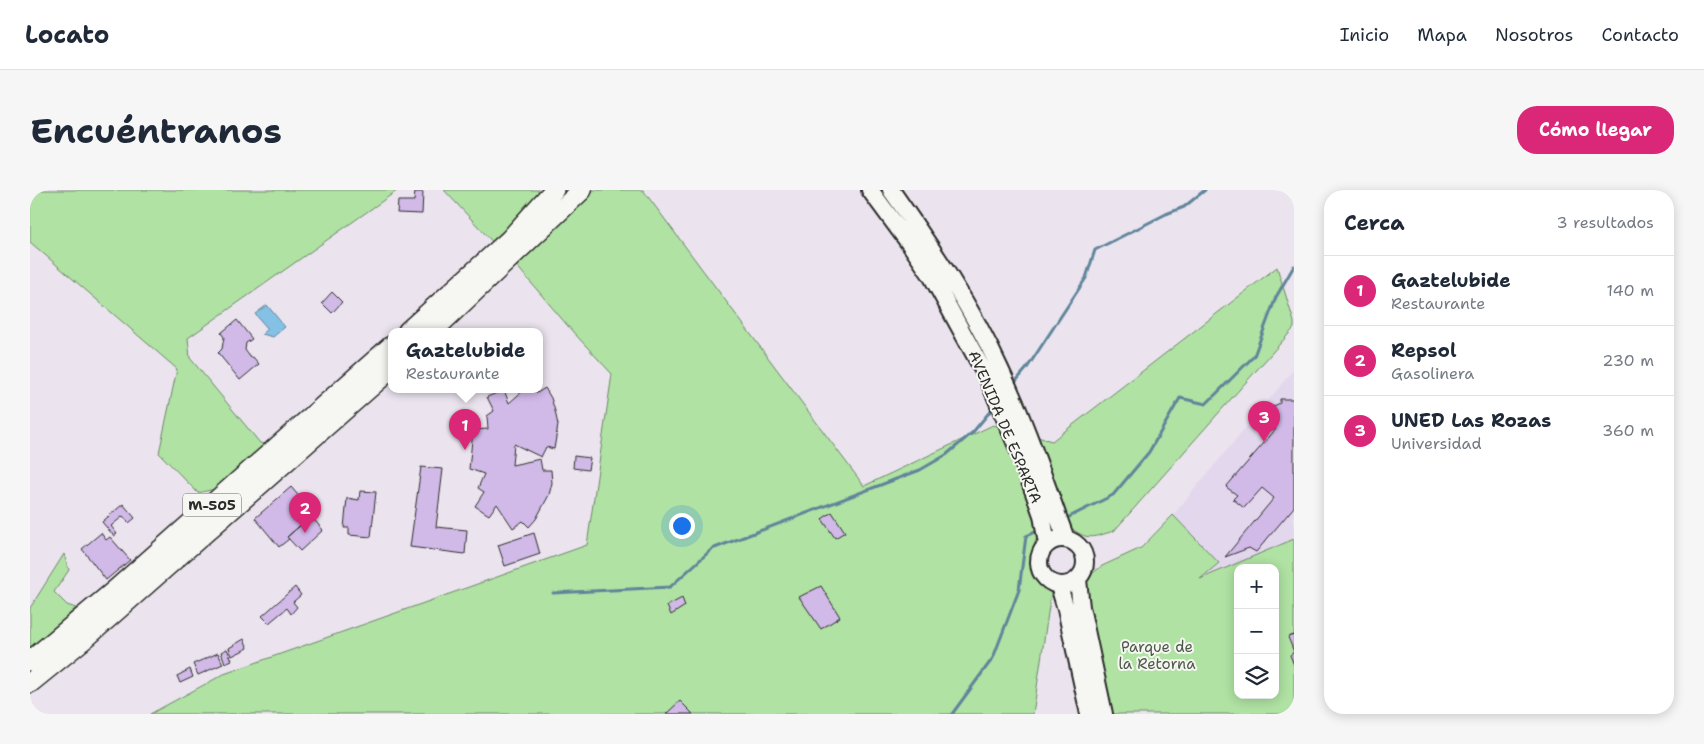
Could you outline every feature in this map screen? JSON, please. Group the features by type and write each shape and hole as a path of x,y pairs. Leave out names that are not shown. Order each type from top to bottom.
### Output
{"highway":[{"path":"411,328 509,240 554,190"},
{"path":"436,328 582,190"},
{"name":"M-505","path":"30,661 115,590 388,349"},
{"name":"M-505","path":"30,683 88,636 388,372"}],"main road":[{"name":"AVENIDA DE ESPARTA","path":"891,190 928,241 1000,368 1038,460 1066,539"},
{"name":"AVENIDA DE ESPARTA","path":"870,191 931,275 988,379 1019,451 1042,515 1047,544"},
{"path":"1066,539 1079,546 1086,560 1084,571 1078,580 1069,585 1059,586 1047,580 1040,570 1039,558 1047,544 1056,540 1066,539"},
{"path":"1078,580 1081,606 1104,714"},
{"path":"1059,586 1066,609 1089,714"}],"shaded area":[{"path":"1294,369 1294,540 1199,580 1168,521"}],"green space":[{"path":"30,190 398,190 188,338 190,358 260,443 278,447 219,488 198,493 159,453 177,369 30,242"},
{"path":"444,190 554,190 499,249"},
{"path":"586,190 643,190 864,486 993,425 1052,441 1277,267 1294,322 1294,328 1114,531 1090,537 1075,531 1069,526 1036,540 1031,563 1032,569 1039,581 1051,593 1033,714 150,714 224,674 587,545 612,374 515,264"},
{"name":"Parque de la Retorna","path":"1173,515 1219,563 1200,579 1234,565 1234,699 1279,699 1279,564 1235,564 1294,539 1294,714 1111,714 1086,602 1086,585 1090,575 1102,566 1141,548"},
{"path":"64,554 69,570 54,592 67,605 76,608 30,651 30,608"}],"water":[{"path":"267,305 285,327 273,337 262,334 268,329 255,314"}],"building":[{"path":"415,192 423,192 422,214 397,213 398,201 414,201"},
{"path":"332,292 342,302 332,313 322,303"},
{"path":"237,320 252,339 246,343 245,350 259,364 240,380 218,353 222,349 224,337 221,333"},
{"path":"545,388 551,398 558,425 554,449 546,447 541,457 514,444 512,465 540,459 542,470 551,470 552,483 549,495 536,519 529,527 523,521 513,528 497,504 489,515 475,506 484,492 478,488 484,474 469,469 473,430 488,429 487,416 494,411 487,397 497,393 505,393 509,403 520,393 543,393"},
{"path":"1280,399 1294,399 1294,507 1256,552 1249,548 1225,557 1274,498 1262,488 1244,508 1233,499 1237,495 1226,487 1276,429 1262,417 1272,407 1280,403"},
{"path":"574,456 590,458 588,470 573,468"},
{"path":"421,467 443,469 436,527 467,530 465,554 410,547"},
{"path":"291,487 316,516 313,518 311,516 287,537 289,539 279,547 255,518"},
{"path":"360,491 376,492 371,537 349,535 349,528 344,528 347,498 359,500"},
{"path":"123,504 135,518 129,523 123,516 111,526 117,534 114,536 102,522"},
{"path":"832,512 845,532 835,538 822,519"},
{"path":"311,516 323,530 300,551 287,537"},
{"path":"101,533 106,540 110,537 130,560 106,580 82,549"},
{"path":"534,533 540,554 505,566 498,545"},
{"path":"821,586 840,617 821,629 799,597"},
{"path":"295,587 301,595 293,602 297,607 291,614 287,608 269,623 262,616"},
{"path":"682,598 685,606 671,615 667,606"},
{"path":"1294,635 1294,652 1288,637"},
{"path":"244,639 248,648 232,656 229,648"},
{"path":"227,649 232,660 225,663 221,652"},
{"path":"1294,652 1294,665 1290,655"},
{"path":"218,653 223,664 198,675 193,664"},
{"path":"190,669 193,677 180,683 177,676"},
{"path":"680,701 693,714 666,714"}],"waterway":[{"path":"1016,381 1027,368 1086,278 1095,250 1166,214 1184,207 1205,190"},
{"path":"1065,519 1113,495 1149,452 1180,398 1206,404 1254,356 1276,297 1294,266"},
{"path":"553,593 670,587 712,549 920,470 946,455 973,432 992,409"},
{"path":"952,714 993,658 1019,590 1026,536 1035,532"}],"place":[{"name":"UNED Las Rozas","path":"1264,442"},
{"name":"Gaztelubide","path":"465,450"},
{"name":"Repsol","path":"305,533"}]}
